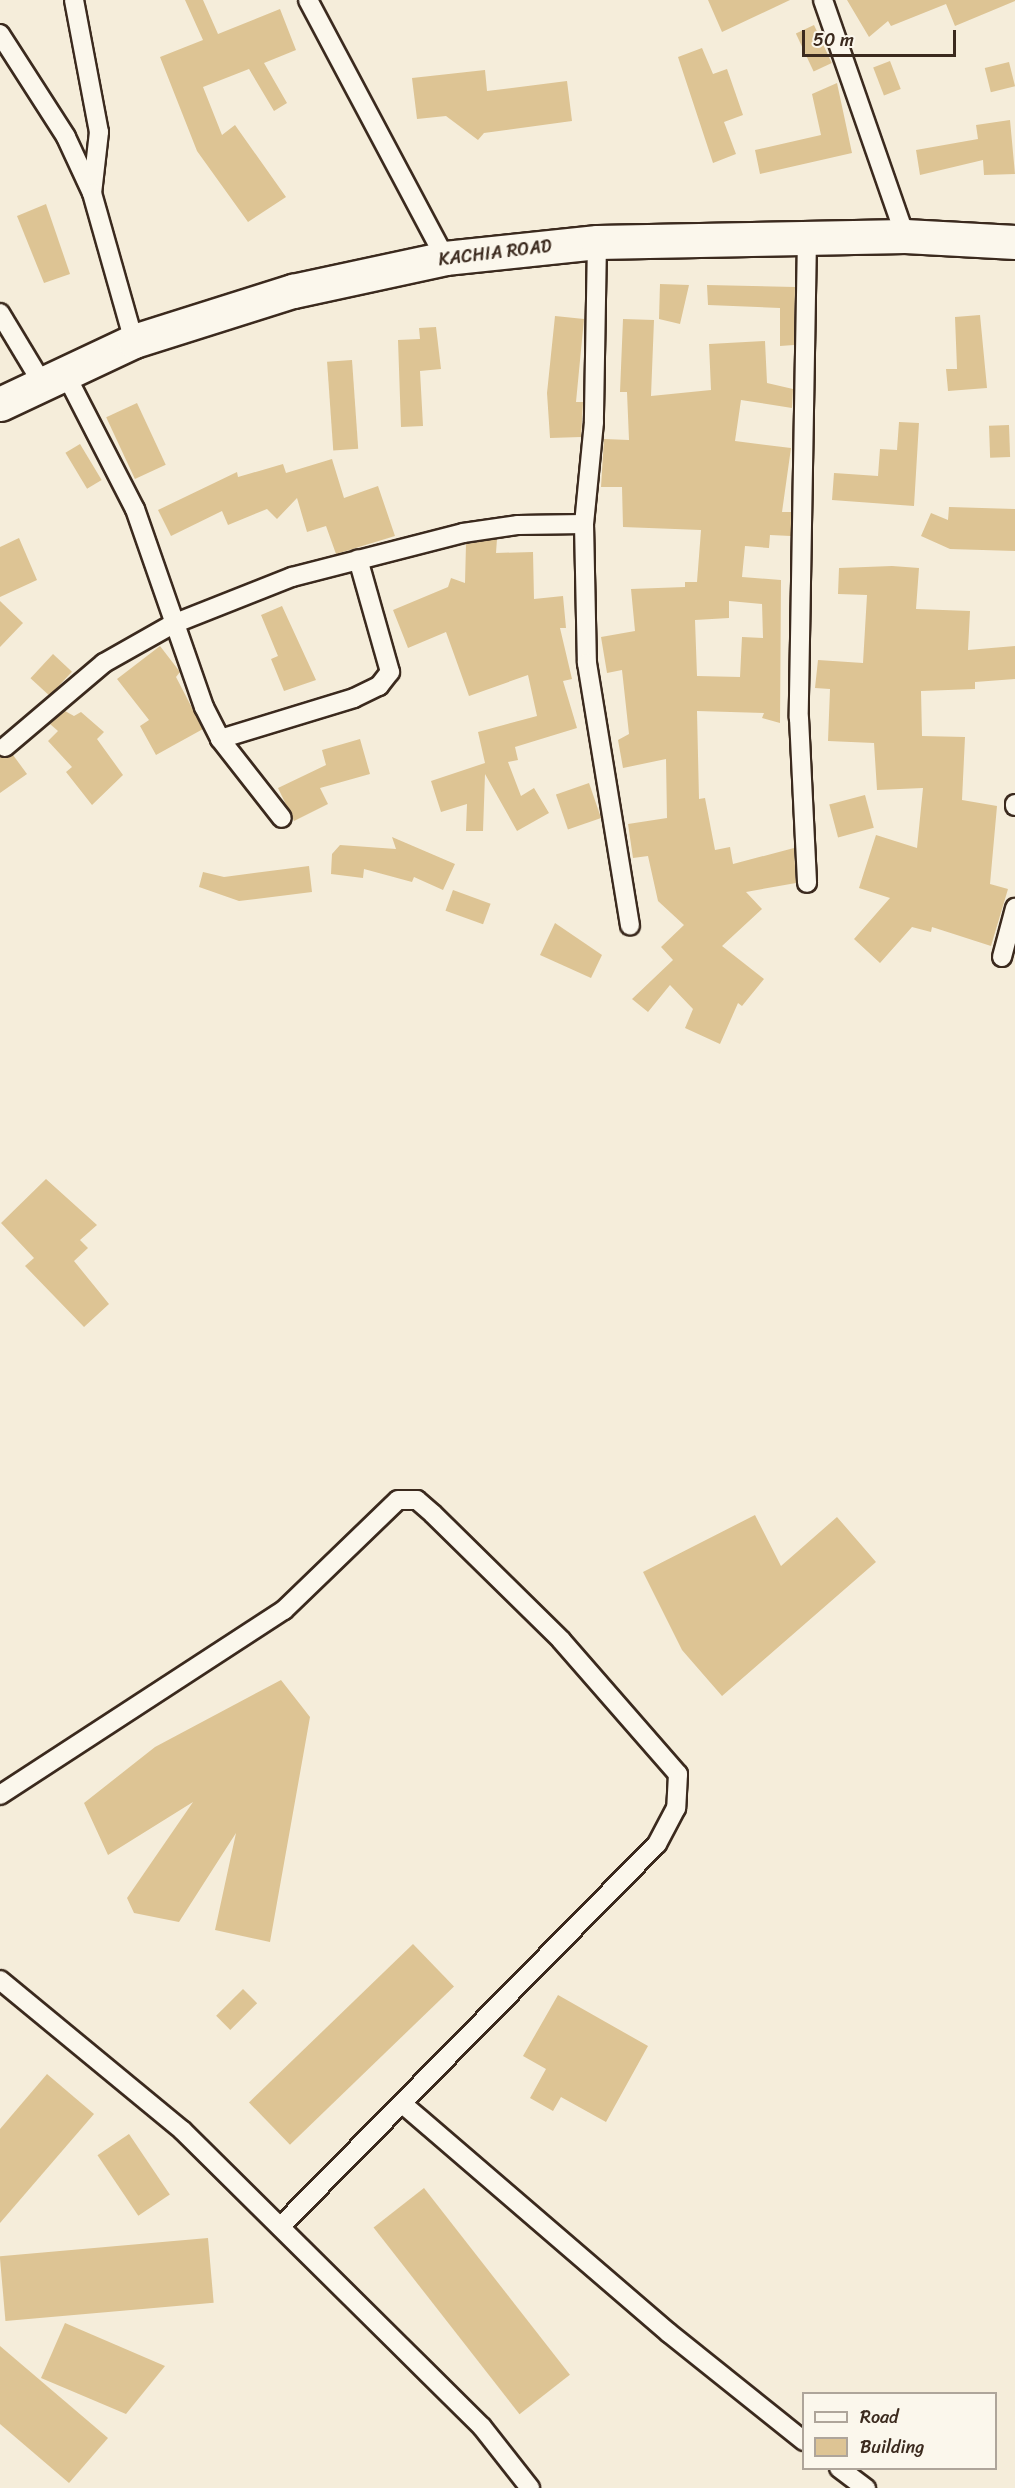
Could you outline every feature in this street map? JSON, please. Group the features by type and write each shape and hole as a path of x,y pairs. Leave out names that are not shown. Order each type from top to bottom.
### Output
{"highway":[{"name":"KACHIA ROAD","path":"0,404 134,341 293,291 446,258 597,242 905,237 1015,242"}],"street":[{"path":"75,0 99,132 92,193"},
{"path":"308,0 446,258"},
{"path":"823,0 905,237"},
{"path":"0,34 66,137 92,193 134,341"},
{"path":"807,238 799,718 807,883"},
{"path":"597,242 594,422 584,524 587,663 630,925"},
{"path":"0,313 54,378 135,509 173,624 220,739 282,818"},
{"path":"5,747 104,663 173,624 292,577 463,533 518,525 584,524"},
{"path":"220,739 354,698 390,672 358,559"},
{"path":"1002,957 1015,908"},
{"path":"0,1795 284,1610 398,1500 417,1500 561,1640 678,1774 676,1808 657,1844 405,2106 280,2227"},
{"path":"0,1980 182,2130 482,2427 530,2488"},
{"path":"405,2106 669,2333 802,2439"},
{"path":"840,2470 866,2488"}],"building":[{"path":"185,0 203,0 218,34 280,9 296,50 264,63 287,103 274,111 249,69 203,87 222,135 235,125 286,197 248,222 197,151 160,57 203,40"},
{"path":"708,0 790,0 722,32"},
{"path":"847,0 1015,1 955,26 946,4 891,26 888,21 869,37"},
{"path":"814,25 832,63 814,72 796,33"},
{"path":"702,48 713,74 727,69 743,115 724,122 736,154 713,163 678,57"},
{"path":"890,61 901,89 884,95 873,67"},
{"path":"1009,62 1015,86 991,92 985,68"},
{"path":"485,70 487,91 567,81 572,121 484,133 478,140 446,116 417,119 412,78"},
{"path":"837,83 852,153 760,174 755,150 821,135 812,94"},
{"path":"1010,120 1015,174 984,175 983,160 920,175 916,150 978,139 976,125"},
{"path":"46,204 70,274 44,283 17,216"},
{"path":"660,284 689,285 680,324 659,319"},
{"path":"707,285 795,287 794,345 780,346 780,308 708,305"},
{"path":"980,315 987,388 948,391 946,369 957,369 955,317"},
{"path":"555,316 584,319 576,402 583,402 581,437 550,438 547,393"},
{"path":"623,319 654,320 651,396 711,390 709,344 765,341 767,383 793,389 792,408 741,400 735,441 791,448 782,512 791,512 791,536 770,535 769,548 745,546 742,577 781,580 780,723 762,718 764,713 697,711 699,799 705,798 715,850 730,847 733,864 794,848 796,883 746,892 762,909 722,946 764,979 742,1006 738,1003 720,1044 685,1028 693,1009 670,985 648,1012 632,999 673,960 661,947 684,925 658,901 648,856 633,858 628,824 667,818 666,759 623,768 618,740 629,734 622,670 607,673 601,637 635,631 631,589 685,587 685,582 697,582 701,530 623,527 622,487 601,487 604,439 629,440 627,392 620,392","holes":["729,601 762,604 763,638 742,637 740,677 697,676 695,620 729,618"]},
{"path":"436,327 441,369 420,371 423,426 401,427 398,340 420,339 419,328"},
{"path":"352,360 358,449 333,451 327,362"},
{"path":"137,403 166,465 135,479 106,417"},
{"path":"899,422 919,423 914,506 832,500 834,473 878,476 880,449 897,450"},
{"path":"1009,425 1010,457 990,458 989,426"},
{"path":"80,444 102,480 87,489 65,453"},
{"path":"332,459 344,498 378,486 395,536 336,554 326,526 307,532 297,498 277,519 267,509 228,525 222,511 171,536 158,510 237,472 238,477 283,464 286,473"},
{"path":"949,507 1015,509 1015,551 950,549 921,536 931,513 948,520"},
{"path":"19,538 37,580 0,597 0,547"},
{"path":"497,539 496,553 533,552 534,599 563,596 566,628 560,628 572,679 563,681 577,728 515,747 518,760 508,762 521,796 534,788 549,813 517,831 485,774 483,831 466,831 467,804 441,812 431,781 485,763 478,732 537,716 528,675 469,696 446,632 408,648 393,610 448,587 451,578 465,583 466,544"},
{"path":"892,566 919,568 916,609 970,611 968,650 1015,646 1015,679 975,682 975,689 921,691 922,736 965,737 962,800 997,806 990,884 1008,889 991,946 932,927 931,932 912,927 880,963 854,939 890,898 859,888 876,835 917,848 923,788 877,790 874,743 828,741 830,689 815,688 818,660 863,663 867,595 838,594 839,568"},
{"path":"0,601 23,623 0,647"},
{"path":"282,606 316,680 284,691 271,659 278,656 261,615"},
{"path":"160,646 180,672 176,677 203,729 156,755 140,726 149,720 117,679"},
{"path":"53,654 72,672 50,696 30,678"},
{"path":"65,711 74,716 81,712 104,732 97,739 123,775 92,805 66,772 72,767 48,741 58,731 50,724"},
{"path":"360,739 370,774 320,788 328,804 294,821 278,788 326,765 322,750"},
{"path":"13,755 27,774 0,793 0,757"},
{"path":"589,783 601,818 568,829 556,794"},
{"path":"865,795 874,828 838,837 829,805"},
{"path":"392,837 455,864 443,890 414,877 412,882 364,869 363,878 331,874 332,854 340,845 396,849"},
{"path":"309,866 312,892 239,901 199,887 203,872 224,877"},
{"path":"453,890 491,904 483,924 445,911"},
{"path":"555,923 602,955 591,978 540,955"},
{"path":"46,1179 97,1225 80,1240 88,1248 74,1261 109,1304 84,1327 25,1266 34,1258 1,1223"},
{"path":"755,1515 781,1566 837,1517 876,1562 722,1696 682,1650 643,1572"},
{"path":"281,1680 310,1717 270,1942 215,1930 236,1833 179,1922 134,1913 127,1898 193,1802 108,1855 84,1803 155,1747"},
{"path":"413,1944 454,1986 290,2145 249,2102"},
{"path":"243,1989 257,2003 230,2030 216,2016"},
{"path":"558,1995 648,2046 606,2122 561,2097 553,2111 530,2098 546,2069 523,2056"},
{"path":"47,2074 94,2114 0,2223 0,2129"},
{"path":"129,2134 170,2195 138,2216 97,2155"},
{"path":"424,2188 570,2375 519,2414 374,2227"},
{"path":"208,2238 214,2303 5,2321 0,2256"},
{"path":"65,2323 165,2366 126,2414 41,2378"},
{"path":"0,2346 108,2438 69,2483 0,2424"}]}
